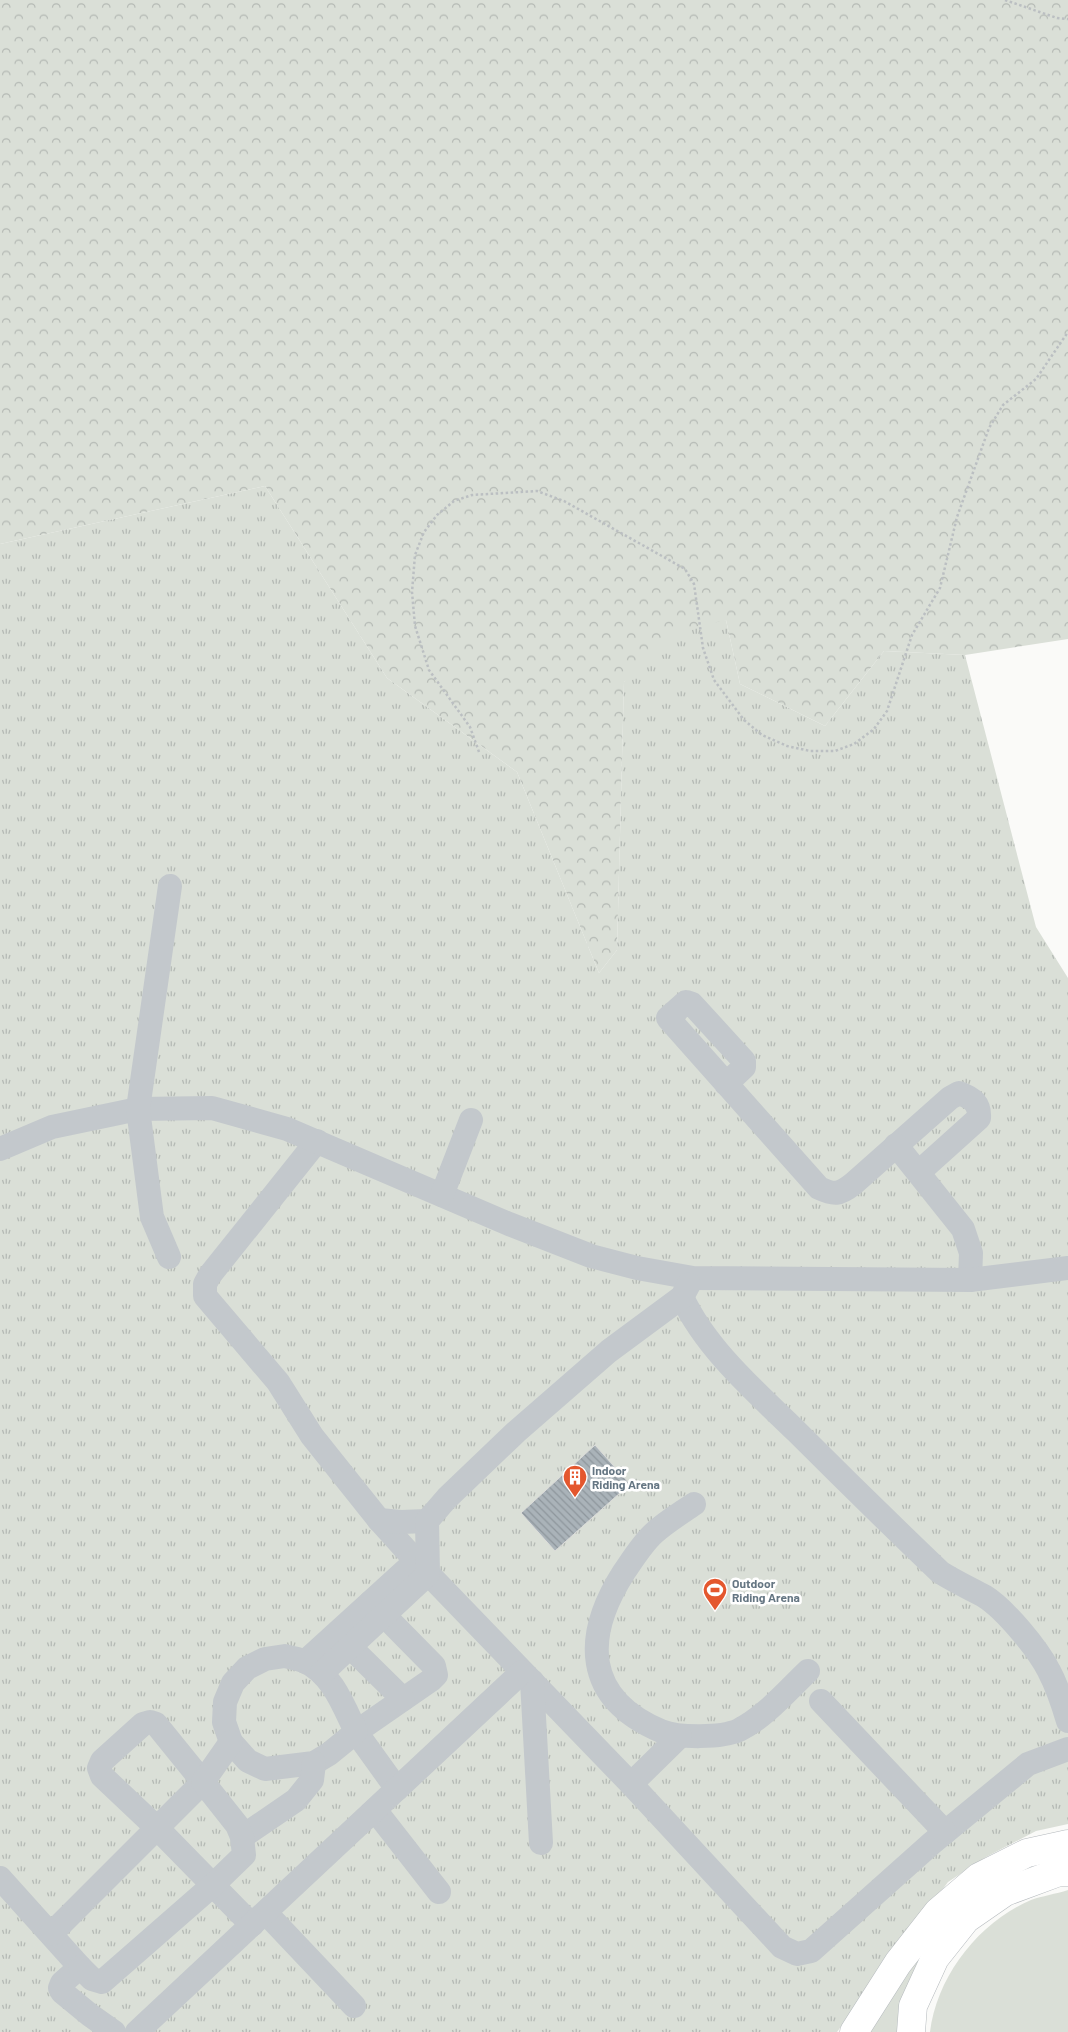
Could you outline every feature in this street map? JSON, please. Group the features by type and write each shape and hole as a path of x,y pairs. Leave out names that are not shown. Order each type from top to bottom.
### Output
{"highway":[{"path":"854,2032 898,1963 938,1912 979,1877 1027,1853 1068,1844"},
{"path":"911,2032 913,2006 935,1958 966,1919 1005,1892 1059,1872 1068,1872"}],"street":[{"path":"169,1257 152,1217 138,1108 170,886"},
{"path":"668,1018 819,1188 831,1194 844,1191 950,1098 959,1094 968,1096 975,1101 979,1110 979,1118 919,1172"},
{"path":"0,1149 52,1127 138,1108 212,1108 287,1129 509,1224 591,1256 637,1268 688,1288 970,1280 1068,1268"},
{"path":"442,1195 471,1120"},
{"path":"317,1141 210,1275 205,1284 205,1296 278,1382 312,1436 379,1520 422,1568 631,1784 782,1947 797,1954 811,1951 945,1832 1028,1764 1068,1750"},
{"path":"896,1145 963,1229 970,1253 970,1280"},
{"path":"314,1667 422,1568 427,1521 447,1498 516,1432 609,1351 688,1288"},
{"path":"688,1288 690,1314 706,1337 757,1393 940,1572 962,1586 985,1597 1008,1618 1029,1642 1049,1670 1068,1721"},
{"path":"694,1504 653,1534 634,1558 609,1600 600,1620 596,1658 604,1682 611,1694 628,1712 643,1723 665,1732 680,1736 716,1734 737,1731 754,1720 808,1671"},
{"path":"379,1520 401,1522 427,1521"},
{"path":"377,1609 434,1666 436,1674 431,1680 356,1732 329,1754 314,1763 265,1769 248,1761 231,1742 224,1722 225,1702 233,1683 247,1668 265,1658 285,1656 314,1667 334,1690 356,1732 397,1789"},
{"path":"343,1640 403,1699"},
{"path":"137,2032 397,1789 527,1677"},
{"path":"527,1677 541,1843"},
{"path":"821,1701 945,1832"},
{"path":"0,1878 80,1967 92,1979 102,1982 213,1885 244,1855 242,1837 237,1826 204,1782 156,1724 150,1722 143,1724 102,1761 99,1768 102,1776 213,1885 259,1919 354,2006"},
{"path":"631,1784 680,1736"},
{"path":"51,1934 204,1782 231,1742"},
{"path":"242,1837 296,1800 312,1780 314,1763"},
{"path":"375,1810 439,1892"},
{"path":"80,1967 62,1983 60,1988 90,2015 114,2032"}],"path":[{"path":"1005,0 1057,18 1068,19"},
{"path":"479,752 470,727 429,670 414,626 412,592 415,555 424,532 437,515 454,501 472,495 537,491 564,501 685,569 694,584 703,648 714,680 744,720 762,735 787,746 810,751 835,751 854,744 874,729 888,711 912,635 940,588 957,517 989,428 1003,405 1036,378 1068,332"}],"green space":[{"path":"0,0 1068,0 1068,639 965,655 884,651 825,726 740,684 726,620 624,682 617,950 599,973 517,772 387,678 265,486 0,544"},
{"path":"265,486 387,678 517,772 599,973 617,950 624,682 677,631 726,620 740,684 825,726 884,651 965,655 1036,927 1068,978 1068,1824 1036,1831 986,1857 948,1882 837,2032 0,2032 0,544"},
{"path":"1068,1890 1068,2032 930,2032 934,2011 951,1971 978,1937 994,1922 1031,1900"},
{"path":"917,1953 923,1958 904,1995 897,2032 869,2032"}],"building":[{"name":"Indoor Riding Arena","path":"595,1445 630,1484 555,1551 521,1513"}],"place":[{"name":"Indoor Riding Arena","path":"575,1498"},
{"name":"Outdoor Riding Arena","path":"715,1611"}]}
